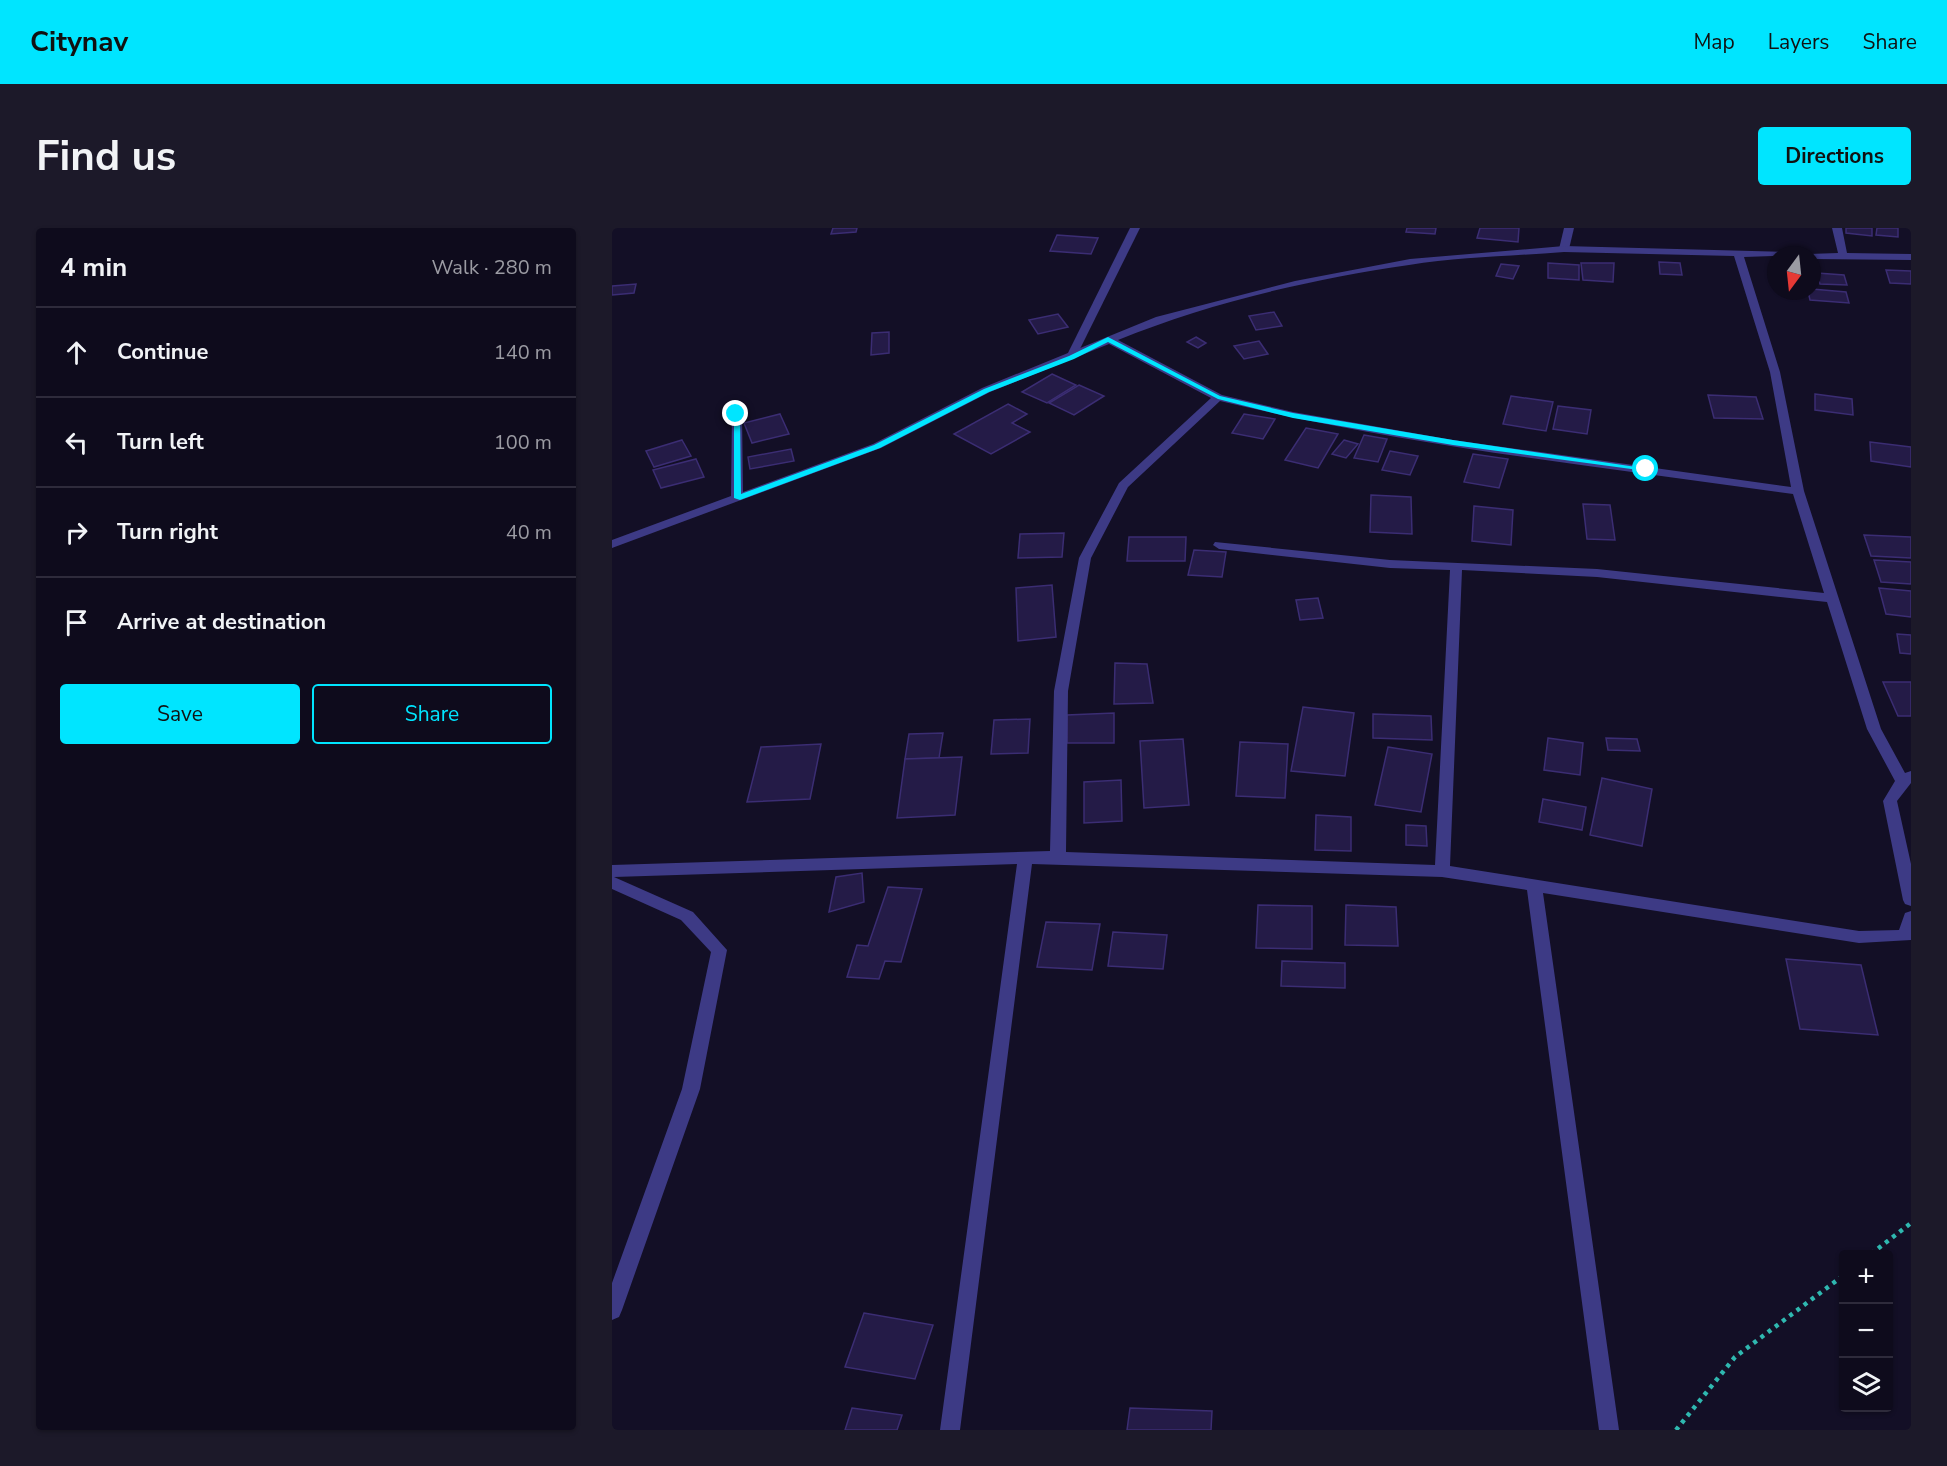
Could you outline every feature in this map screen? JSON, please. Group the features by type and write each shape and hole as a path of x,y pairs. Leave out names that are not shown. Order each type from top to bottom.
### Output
{"street":[{"path":"1071,357 1135,228"},
{"path":"1564,249 1569,228"},
{"path":"1837,228 1843,257"},
{"path":"612,544 877,446 986,390 1160,319 1295,284 1410,262 1564,249 1767,254"},
{"path":"1738,253 1775,372 1798,491 1832,598 1874,729 1906,778 1890,801 1911,900"},
{"path":"1821,256 1911,257"},
{"path":"1108,339 1218,397 1293,415 1453,443 1798,491"},
{"path":"1058,857 1061,691 1085,558 1123,485 1218,397"},
{"path":"736,414 737,498"},
{"path":"1219,544 1390,564 1597,573 1832,598"},
{"path":"1442,872 1456,566"},
{"path":"612,872 1058,857 1442,872 1859,937 1908,942 1911,917"},
{"path":"950,1430 1025,859"},
{"path":"612,882 687,916 719,950 691,1089 612,1310"},
{"path":"1534,886 1609,1430"}],"path":[{"path":"1876,1250 1910,1225"},
{"path":"1676,1430 1735,1357 1839,1279"}],"building":[{"path":"833,228 857,228 856,232 831,234"},
{"path":"1407,228 1436,228 1435,234 1406,232"},
{"path":"1480,228 1519,228 1518,242 1477,238"},
{"path":"1846,228 1872,228 1872,236 1846,233"},
{"path":"1877,228 1898,228 1898,237 1876,235"},
{"path":"1057,235 1098,238 1091,254 1050,251"},
{"path":"1659,262 1680,263 1682,275 1660,274"},
{"path":"1548,263 1579,265 1579,280 1548,278"},
{"path":"1581,263 1614,263 1613,282 1583,280"},
{"path":"1501,264 1519,266 1513,279 1496,276"},
{"path":"1886,270 1911,271 1911,284 1890,283"},
{"path":"1821,273 1844,275 1847,285 1821,284"},
{"path":"636,284 634,293 612,295 612,286"},
{"path":"1821,290 1846,292 1849,303 1810,300 1821,300"},
{"path":"1274,312 1282,326 1256,330 1249,316"},
{"path":"1058,314 1068,327 1038,334 1029,320"},
{"path":"889,332 889,353 871,355 872,333"},
{"path":"1196,337 1206,343 1198,348 1187,342"},
{"path":"1259,341 1268,354 1244,359 1234,346"},
{"path":"1052,374 1076,385 1047,403 1022,392"},
{"path":"1079,385 1104,396 1074,415 1049,403"},
{"path":"1815,394 1852,399 1853,415 1815,410"},
{"path":"1708,395 1756,397 1763,419 1714,418"},
{"path":"1511,396 1553,402 1546,431 1503,424"},
{"path":"1008,404 1027,414 1012,423 1030,432 991,454 954,434"},
{"path":"1558,406 1591,410 1587,434 1553,429"},
{"path":"780,414 789,434 752,443 744,423"},
{"path":"1244,414 1275,419 1263,439 1232,433"},
{"path":"1306,428 1338,434 1318,468 1285,460"},
{"path":"1364,435 1387,439 1378,462 1354,458"},
{"path":"682,440 691,456 654,467 646,451"},
{"path":"1344,440 1358,444 1346,458 1332,454"},
{"path":"1870,442 1911,447 1911,467 1871,461"},
{"path":"791,449 794,461 750,469 748,457"},
{"path":"1390,451 1418,456 1410,475 1382,470"},
{"path":"1473,454 1508,459 1499,488 1464,482"},
{"path":"696,459 704,477 661,488 653,470"},
{"path":"1371,495 1411,497 1412,534 1370,532"},
{"path":"1583,504 1610,505 1615,540 1587,539"},
{"path":"1474,506 1513,510 1511,545 1472,541"},
{"path":"1064,533 1062,557 1018,558 1020,534"},
{"path":"1864,535 1911,537 1911,558 1871,556"},
{"path":"1129,537 1186,537 1185,561 1127,561"},
{"path":"1194,550 1226,552 1222,577 1188,575"},
{"path":"1874,560 1911,562 1911,584 1881,582"},
{"path":"1052,585 1056,637 1018,641 1016,588"},
{"path":"1879,588 1911,591 1911,617 1886,614"},
{"path":"1318,598 1323,618 1300,620 1296,600"},
{"path":"1897,634 1911,635 1911,654 1900,653"},
{"path":"1115,663 1147,664 1153,703 1114,704"},
{"path":"1883,682 1911,682 1911,716 1898,716"},
{"path":"1303,707 1354,713 1345,776 1291,771"},
{"path":"1114,713 1114,743 1067,743 1067,715"},
{"path":"1373,714 1431,716 1432,740 1373,738"},
{"path":"1030,719 1028,753 991,754 994,720"},
{"path":"943,733 939,758 905,759 909,734"},
{"path":"1548,738 1583,743 1580,775 1544,770"},
{"path":"1606,738 1637,739 1640,751 1608,750"},
{"path":"1183,739 1189,805 1144,808 1140,741"},
{"path":"1240,742 1288,744 1285,798 1236,796"},
{"path":"821,744 810,799 747,802 761,747"},
{"path":"1388,747 1432,754 1421,812 1375,805"},
{"path":"962,757 955,815 897,818 905,759"},
{"path":"1602,778 1652,789 1642,846 1590,835"},
{"path":"1121,780 1122,821 1084,823 1084,782"},
{"path":"1543,799 1586,807 1582,830 1539,822"},
{"path":"1316,815 1351,817 1351,851 1315,850"},
{"path":"1406,825 1426,826 1427,846 1406,845"},
{"path":"862,873 864,902 829,912 836,877"},
{"path":"888,887 922,889 901,962 885,961 879,979 847,977 857,945 868,946"},
{"path":"1258,905 1312,906 1312,949 1256,948"},
{"path":"1346,905 1396,907 1398,946 1345,945"},
{"path":"1046,922 1100,924 1092,970 1037,967"},
{"path":"1113,932 1167,935 1163,969 1108,966"},
{"path":"1786,959 1861,965 1878,1035 1800,1029"},
{"path":"1282,961 1345,963 1345,988 1281,986"},
{"path":"864,1313 933,1325 915,1379 845,1367"},
{"path":"852,1408 902,1415 897,1430 845,1430"},
{"path":"1130,1408 1212,1411 1211,1430 1127,1430"}],"route":[{"path":"736,414 737,498 877,446 986,390 1071,357 1108,339 1218,397 1293,415 1453,443 1646,469"}]}
